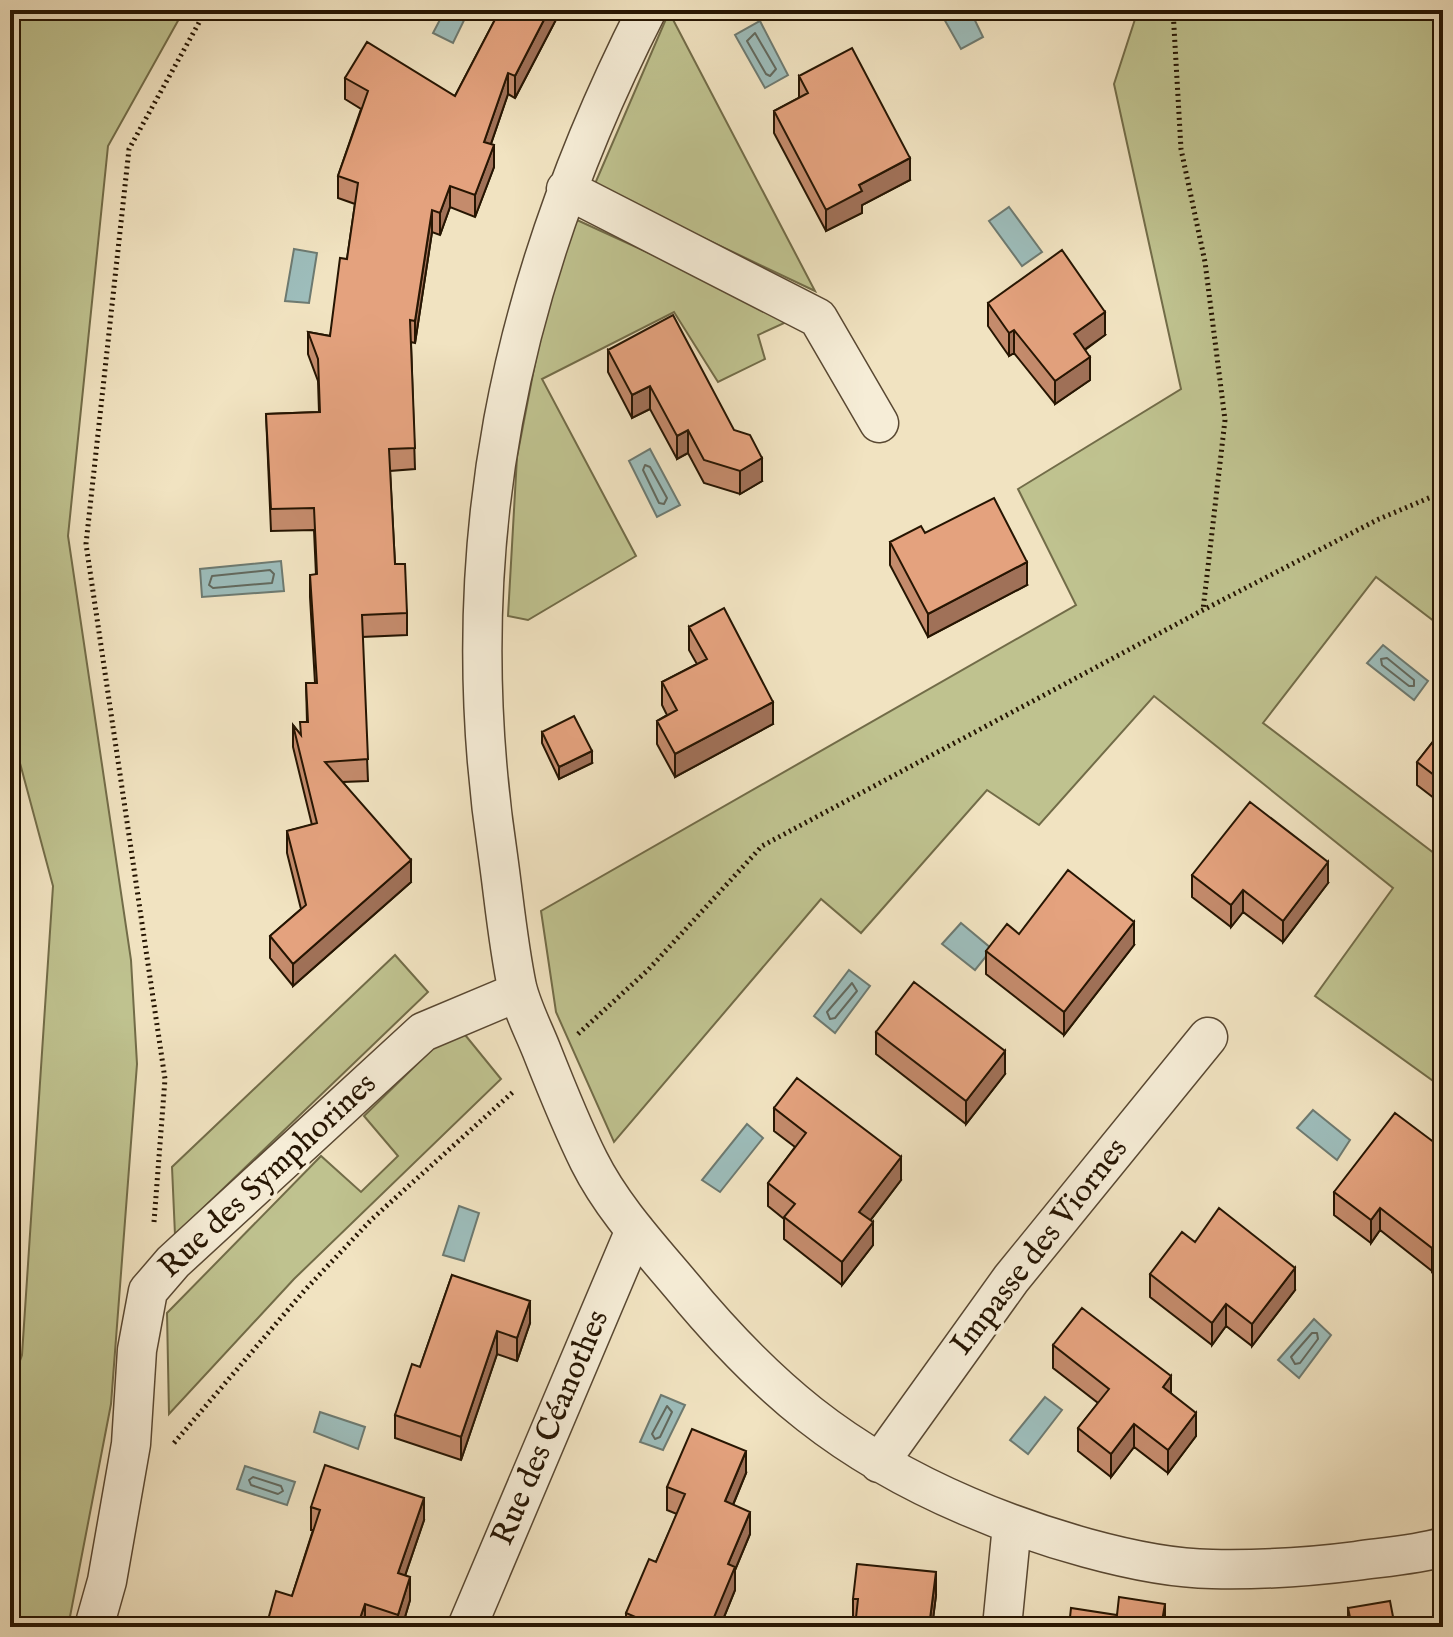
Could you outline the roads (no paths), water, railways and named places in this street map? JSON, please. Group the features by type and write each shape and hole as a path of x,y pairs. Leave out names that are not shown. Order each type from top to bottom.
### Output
{"street":[{"path":"647,10 618,67 545,247 508,392 489,511 480,627 488,789 518,992 591,1165 635,1230 722,1335 806,1416 879,1463 1012,1525 1113,1554 1207,1569 1321,1565 1443,1547"},
{"path":"566,189 818,318 879,423"},
{"name":"Rue des Symphorines","path":"94,1627 131,1444 137,1350 148,1291 173,1262 423,1032 518,992"},
{"name":"Impasse des Viornes","path":"879,1463 1011,1279 1208,1037"},
{"name":"Rue des Céanothes","path":"467,1627 635,1230"},
{"path":"1002,1627 1012,1525"}],"water":[{"path":"445,10 469,10 453,43 433,33"},
{"path":"939,10 970,10 983,37 961,49"},
{"path":"760,21 788,75 765,88 735,35"},
{"path":"1009,207 1042,252 1022,266 989,221"},
{"path":"294,249 317,253 309,303 285,301"},
{"path":"650,449 680,505 657,517 629,461"},
{"path":"281,561 284,591 202,597 200,569"},
{"path":"1383,645 1428,681 1414,700 1367,663"},
{"path":"961,923 992,949 975,970 942,944"},
{"path":"849,970 870,986 835,1033 814,1016"},
{"path":"1313,1110 1350,1140 1337,1160 1297,1128"},
{"path":"747,1124 763,1138 720,1192 702,1180"},
{"path":"459,1206 479,1213 464,1261 443,1255"},
{"path":"1314,1319 1331,1335 1299,1378 1278,1360"},
{"path":"661,1395 685,1405 663,1450 640,1442"},
{"path":"1045,1397 1062,1410 1028,1454 1010,1440"},
{"path":"320,1412 365,1427 358,1449 314,1432"},
{"path":"245,1466 295,1482 287,1505 237,1489"}]}
